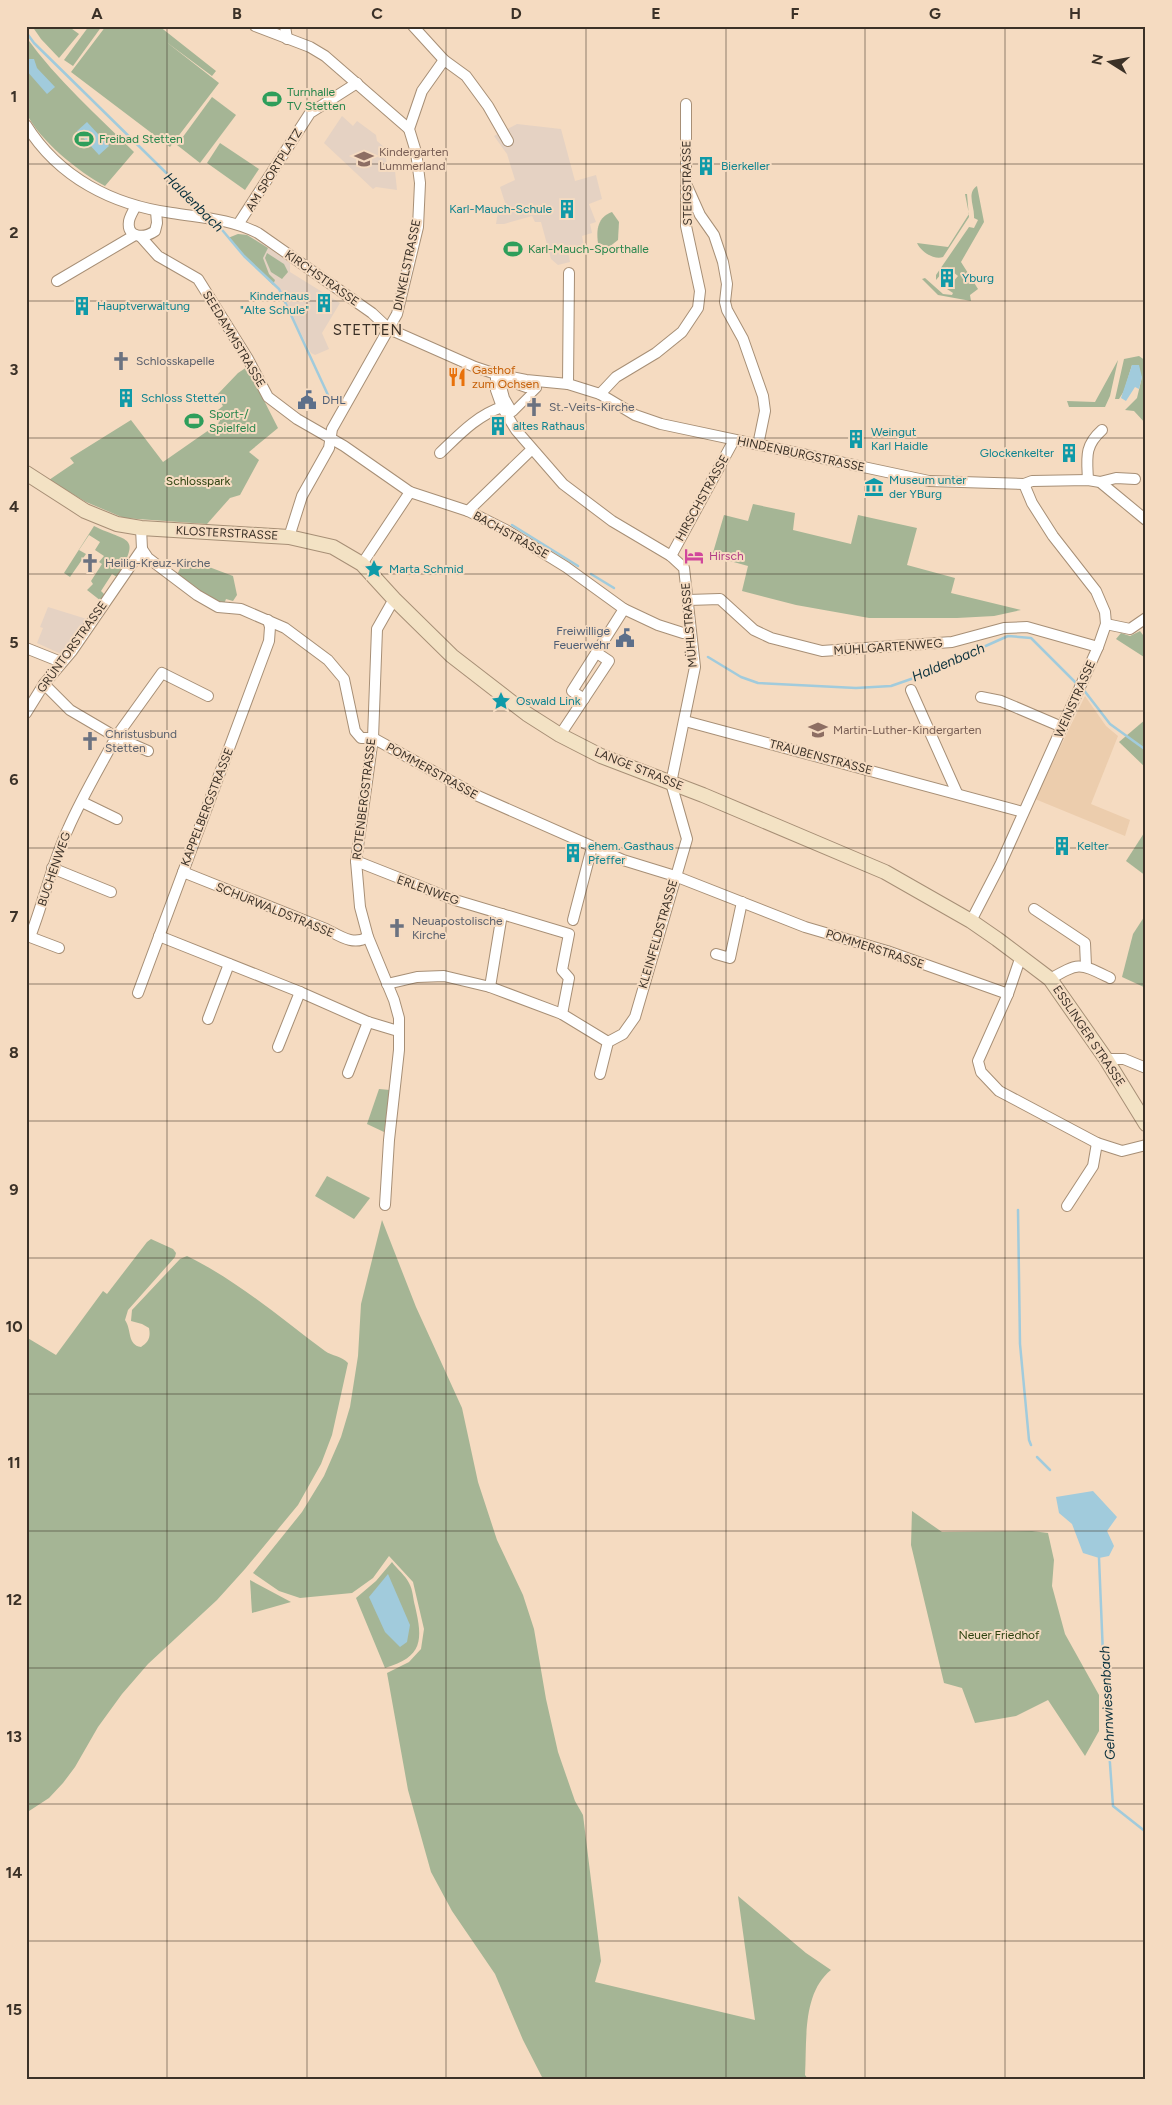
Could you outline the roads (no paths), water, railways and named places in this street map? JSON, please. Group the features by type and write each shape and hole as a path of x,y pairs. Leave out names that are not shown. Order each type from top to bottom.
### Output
{"main road":[{"name":"KLOSTERSTRASSE","path":"26,473 86,511 117,524 141,528 289,537"},
{"name":"LANGE STRASSE","path":"289,537 333,547 362,564 394,599 452,656 527,714 560,735 601,756 703,795 885,872 971,922 1021,956"},
{"name":"ESSLINGER STRASSE","path":"1021,956 1050,979 1106,1059 1146,1124"}],"street":[{"path":"255,26 310,47 325,56 408,130 422,91 444,60"},
{"path":"285,26 287,39"},
{"path":"416,27 444,60 466,76 488,106 508,141"},
{"name":"AM SPORTPLATZ","path":"239,223 310,114 357,83"},
{"name":"STEIGSTRASSE","path":"600,394 616,377 656,353 682,332 698,308 700,291 686,226 686,104"},
{"path":"26,125 40,145 79,180 118,201 156,211 157,223 155,231 149,236 138,236 57,281"},
{"name":"DINKELSTRASSE","path":"389,329 397,314 418,227 420,183 416,152 408,130"},
{"path":"685,183 700,215 714,235 723,262 727,284 725,302 727,310 743,339 763,396 765,411 758,445"},
{"path":"136,206 128,223 130,229 138,236"},
{"name":"KIRCHSTRASSE","path":"156,211 239,223 258,233 372,313 389,329 475,367 496,374 526,380 568,384 600,394"},
{"name":"SEEDAMMSTRASSE","path":"138,236 158,256 198,279 248,359 268,396 297,419 330,437"},
{"path":"568,384 569,273"},
{"name":"KLOSTERSTRASSE","path":"289,537 302,496 329,448 332,429 389,329"},
{"name":"MÜHLSTRASSE","path":"496,374 496,390 502,407 531,451 563,484 578,496 612,521 671,556 684,568 695,667 671,783"},
{"path":"500,379 526,388 537,388 513,412 504,398 500,379"},
{"name":"HINDENBURGSTRASSE","path":"600,394 635,415 661,424 929,481 1024,484 1032,481 1088,480 1100,482"},
{"path":"440,454 473,421 489,411 502,407"},
{"path":"1088,480 1087,450 1094,437 1102,430"},
{"name":"BACHSTRASSE","path":"330,437 410,492 468,511 506,530 566,567 624,609 658,625 683,633 690,632"},
{"name":"HIRSCHSTRASSE","path":"671,556 734,440"},
{"path":"468,511 531,451"},
{"path":"1100,482 1116,478 1135,479"},
{"path":"1100,482 1146,520"},
{"path":"1024,484 1032,503 1053,536 1096,590 1105,612 1106,624 1130,629 1146,618"},
{"path":"362,564 410,492"},
{"path":"141,528 142,550"},
{"name":"POMMERSTRASSE","path":"142,550 148,558 197,595 218,607 241,609 285,628 328,660 344,679 355,731 361,738 373,738 478,796 592,848 675,876 805,926 887,951 1008,994"},
{"name":"GRÜNTORSTRASSE","path":"26,713 44,684 61,662 72,652 142,550"},
{"name":"ROTENBERGSTRASSE","path":"385,1205 389,1140 399,1050 398,1018 394,1000 368,937 360,907 356,861 373,738 377,629 394,599"},
{"name":"MÜHLGARTENWEG","path":"688,600 720,599 754,630 771,638 822,651 952,642 1004,628 1027,627 1098,647"},
{"path":"560,735 584,699 572,691 624,609"},
{"name":"KAPPELBERGSTRASSE","path":"138,993 269,641 270,627 268,620"},
{"name":"WEINSTRASSE","path":"971,922 1001,863 1098,647 1106,624"},
{"path":"26,648 61,662"},
{"name":"BUCHENWEG","path":"59,948 28,937 42,905 52,868 68,828 116,737 162,673 208,696"},
{"path":"44,684 70,710 116,737 148,751"},
{"path":"911,690 957,793"},
{"path":"982,697 1001,701 1062,728"},
{"name":"TRAUBENSTRASSE","path":"685,721 1023,812"},
{"name":"KLEINFELDSTRASSE","path":"608,1042 623,1034 635,1016 687,839 671,783"},
{"path":"82,802 116,819"},
{"path":"573,920 592,848"},
{"name":"ERLENWEG","path":"356,861 456,900 569,934 562,970 569,978 562,1014"},
{"path":"52,868 111,892"},
{"name":"SCHURWALDSTRASSE","path":"182,872 355,942 368,937"},
{"path":"716,954 730,958 742,902"},
{"path":"1034,909 1085,943 1086,966"},
{"path":"490,987 502,914"},
{"path":"159,936 300,992 368,1022 398,1030"},
{"path":"1021,956 1008,994 978,1061 981,1072 999,1091 1097,1143 1122,1151 1146,1145"},
{"path":"208,1019 229,964"},
{"path":"1050,979 1073,965 1086,966 1110,978"},
{"path":"387,984 417,977 444,976 490,987 562,1014 608,1042 600,1074"},
{"path":"278,1047 300,992"},
{"path":"348,1073 368,1022"},
{"path":"1106,1059 1124,1059 1146,1068"},
{"path":"1067,1206 1093,1166 1097,1143"}],"water":[{"path":"28,59 34,59 37,68 55,87 47,94 26,70"},
{"path":"87,122 109,146 99,155 77,131"},
{"path":"1132,365 1139,365 1142,377 1139,389 1135,387 1126,401 1121,398"},
{"path":"1093,1491 1117,1517 1107,1531 1114,1546 1109,1556 1099,1558 1083,1553 1072,1524 1059,1513 1056,1497"},
{"path":"388,1574 410,1625 407,1642 400,1647 385,1632 369,1597"}],"waterway":[{"name":"Haldenbach","path":"26,32 34,43 209,215"},
{"name":"Haldenbach","path":"218,225 244,256 279,289 328,395"},
{"name":"Haldenbach","path":"512,525 578,566"},
{"name":"Haldenbach","path":"591,574 614,588"},
{"name":"Haldenbach","path":"708,657 741,677 758,683 856,688 891,686 914,678 1008,636 1031,638 1079,686"},
{"name":"Haldenbach","path":"1083,689 1110,724 1146,750"},
{"path":"1018,1210 1020,1344 1031,1445"},
{"path":"1037,1457 1050,1470"},
{"name":"Gehrnwiesenbach","path":"1099,1558 1104,1679 1113,1806 1146,1832"}],"place":[{"name":"Turnhalle TV Stetten","path":"272,99"},
{"name":"Freibad Stetten","path":"84,139"},
{"name":"Kindergarten Lummerland","path":"364,159"},
{"name":"Bierkeller","path":"706,166"},
{"name":"Karl-Mauch-Schule","path":"567,209"},
{"name":"Karl-Mauch-Sporthalle","path":"513,249"},
{"name":"Yburg","path":"947,278"},
{"name":"Kinderhaus \"Alte Schule\"","path":"324,303"},
{"name":"Hauptverwaltung","path":"82,306"},
{"name":"Schlosskapelle","path":"121,361"},
{"name":"Gasthof zum Ochsen","path":"457,377"},
{"name":"Schloss Stetten","path":"126,398"},
{"name":"DHL","path":"307,400"},
{"name":"St.-Veits-Kirche","path":"534,407"},
{"name":"Sport-/ Spielfeld","path":"194,421"},
{"name":"altes Rathaus","path":"498,426"},
{"name":"Weingut Karl Haidle","path":"856,439"},
{"name":"Glockenkelter","path":"1069,453"},
{"name":"Museum unter der YBurg","path":"874,487"},
{"name":"Hirsch","path":"694,556"},
{"name":"Heilig-Kreuz-Kirche","path":"90,563"},
{"name":"Marta Schmid","path":"374,569"},
{"name":"Freiwillige Feuerwehr","path":"625,638"},
{"name":"Oswald Link","path":"501,701"},
{"name":"Martin-Luther-Kindergarten","path":"818,730"},
{"name":"Christusbund Stetten","path":"90,741"},
{"name":"Kelter","path":"1062,846"},
{"name":"ehem. Gasthaus Pfeffer","path":"573,853"},
{"name":"Neuapostolische Kirche","path":"397,928"}],"district":[{"name":"STETTEN","path":"368,330"}],"park label":[{"name":"Schlosspark","path":"198,481"},
{"name":"Neuer Friedhof","path":"999,1635"}]}
